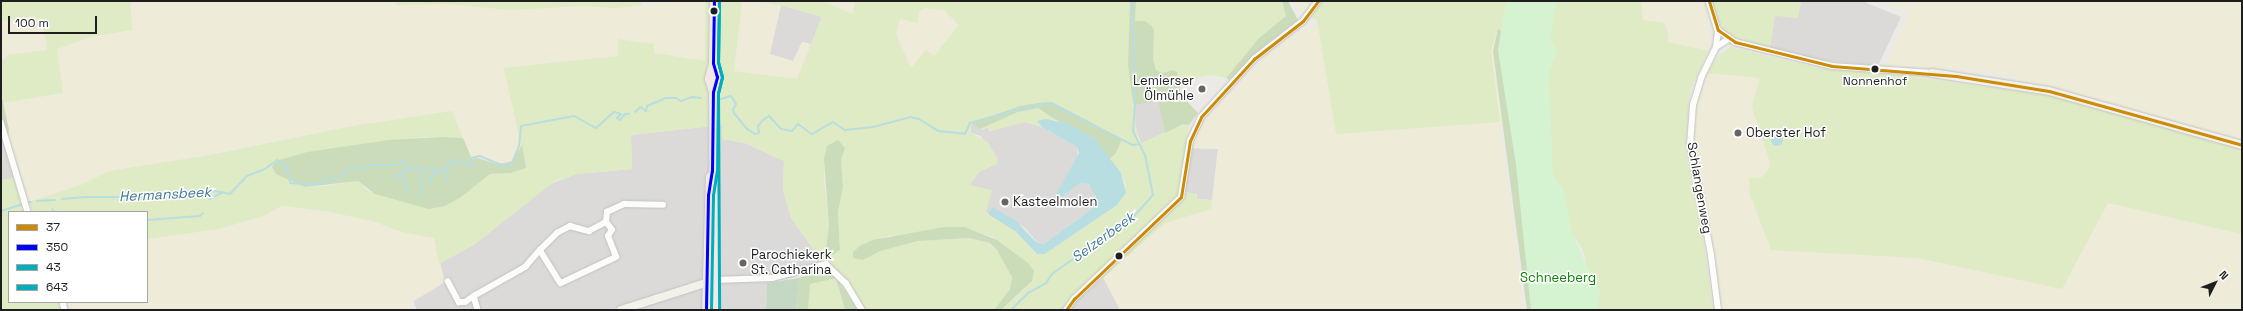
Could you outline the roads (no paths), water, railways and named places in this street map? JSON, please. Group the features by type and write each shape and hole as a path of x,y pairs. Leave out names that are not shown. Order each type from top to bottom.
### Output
{"main road":[{"path":"706,310 711,282 715,183 712,171 713,92 709,76 714,62 714,1"},
{"path":"711,282 714,310"}],"street":[{"path":"1066,310 1074,299 1181,196 1190,141 1201,117 1254,59 1303,21 1318,1"},
{"path":"1709,1 1718,30 1716,47"},
{"path":"1718,30 1729,39 1826,65 1932,73 2048,91 2242,145"},
{"path":"1716,47 1729,39"},
{"name":"Schlangenweg","path":"1716,47 1701,78 1692,105 1690,144 1711,256 1718,310"},
{"path":"1,122 28,211"},
{"path":"540,250 561,283 616,257 608,236 612,230 606,222 607,212 624,204 663,205"},
{"path":"448,281 459,302 465,302 525,267 557,233 570,226 589,231 606,222"},
{"path":"621,310 630,309 711,282 772,278 826,264 849,288 862,310"},
{"path":"474,296 478,310"}],"water":[{"path":"1046,119 1066,123 1094,138 1121,173 1126,193 1117,205 1045,254 1037,254 1015,231 988,214 992,207 1015,220 1036,242 1044,244 1093,208 1096,196 1088,184 1080,183 1059,199 1055,196 1079,153 1077,147 1042,127 1037,121"},
{"path":"1775,134 1779,134 1783,140 1779,146 1775,146 1771,142 1771,138"}],"waterway":[{"name":"Selzerbeek","path":"1011,310 1028,293 1046,283 1052,274 1136,214 1153,195 1145,155 1133,131 1135,103 1132,1"},
{"name":"Hermansbeek","path":"721,99 731,96 736,104 733,110 734,113 747,129 755,134 759,133 758,126 769,116 781,129 792,131 798,124 812,134 833,122 845,130 873,127 910,117 919,119 938,131 965,134 970,123 1011,111 1051,103 1133,145 1139,144"},
{"name":"Hermansbeek","path":"635,112 641,107 646,111 647,106 666,98 676,98 681,101 692,97 701,98"},
{"name":"Hermansbeek","path":"62,199 85,197 159,197 173,192 177,196 215,191 230,194 247,176 265,169 277,160 286,165 290,183 313,185 343,175 349,168 364,168 369,165 396,165 403,161 406,164 405,171 416,167 421,171 432,167 438,173 449,166 450,160 472,166 471,158 480,156 499,164 511,165 519,146 521,126 574,116 596,128 614,112 621,114 617,118 620,120 625,114 629,114"},
{"path":"446,168 448,174 446,180"},
{"path":"394,179 403,171"},
{"path":"421,171 421,196"},
{"path":"430,184 431,177 437,171"},
{"path":"402,172 408,192"},
{"path":"210,199 223,192"},
{"name":"Hermansbeek","path":"37,201 55,200"},
{"name":"Hermansbeek","path":"1,211 22,204"},
{"path":"148,220 200,216 203,213"}],"place":[{"name":"Nonnenhof","path":"1875,69"},
{"name":"Lemierser Ölmühle","path":"1202,89"},
{"name":"Oberster Hof","path":"1738,133"},
{"name":"Kasteelmolen","path":"1005,202"},
{"name":"Parochiekerk St. Catharina","path":"743,263"}],"park label":[{"name":"Schneeberg","path":"1558,278"}]}
